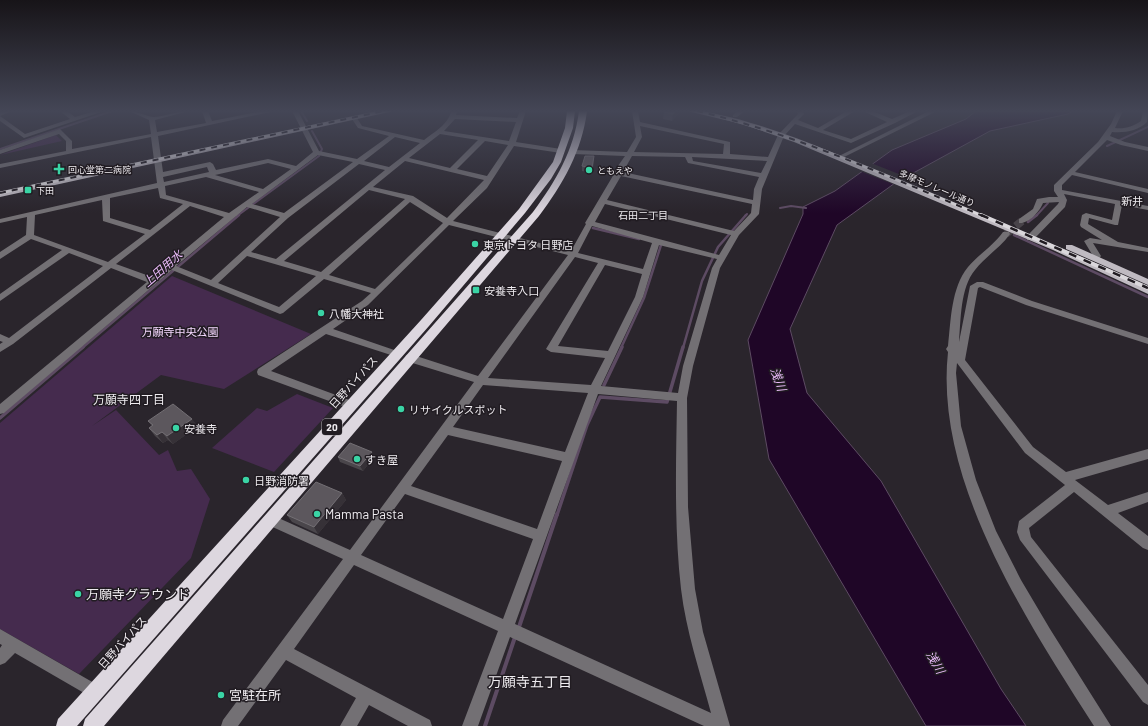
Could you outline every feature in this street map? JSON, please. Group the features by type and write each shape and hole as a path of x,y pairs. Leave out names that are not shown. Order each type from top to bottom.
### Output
{"highway":[{"name":"日野バイパス","path":"92,726 270,520 548,178 567,152 567,145"},
{"name":"日野バイパス","path":"65,726 351,405 403,356 515,239 554,190 571,145"}],"main road":[{"path":"0,189 221,145"},
{"name":"多摩モノレール通り","path":"813,145 1033,235 1095,258 1148,282"},
{"path":"0,195 158,158"},
{"name":"多摩モノレール通り","path":"1033,235 1148,291"}],"street":[{"path":"0,152 20,145"},
{"path":"69,145 69,152"},
{"path":"0,166 103,145"},
{"path":"156,145 163,196 230,216"},
{"path":"315,145 321,153 390,169"},
{"path":"212,284 285,216 381,145"},
{"path":"278,262 369,188 390,169 422,145"},
{"path":"452,170 477,145"},
{"path":"351,405 262,372 365,303 489,179 511,145"},
{"path":"523,145 567,152 627,155 726,155 771,159"},
{"path":"229,726 447,430 573,254 634,145"},
{"path":"726,155 728,145"},
{"path":"722,726 696,632 688,589 674,397 688,366 712,282 716,257 732,233 755,214 758,189 777,145"},
{"path":"843,157 867,145"},
{"path":"1033,235 1060,208 1063,200 1058,191 1060,183 1103,145"},
{"path":"1129,145 1148,149"},
{"path":"0,410 153,281 174,268 230,216 249,205 264,191 321,153"},
{"path":"688,155 690,162 764,176"},
{"path":"404,159 489,179"},
{"path":"0,221 268,161 297,168"},
{"path":"160,175 210,164 209,174"},
{"path":"618,173 756,203"},
{"path":"1072,173 1148,191"},
{"path":"209,174 264,191"},
{"path":"369,188 410,198 447,222 647,273"},
{"path":"1058,191 1119,204 1148,208"},
{"path":"106,197 106,219 151,233"},
{"path":"174,268 280,311 410,198"},
{"path":"1022,220 1036,211 1039,207 1040,201 1049,199 1063,200"},
{"path":"602,201 732,233"},
{"path":"0,349 188,204"},
{"path":"1115,244 1084,225 1083,222 1086,215 1115,223 1119,204"},
{"path":"249,205 285,216"},
{"path":"30,236 31,214"},
{"path":"589,224 716,257"},
{"path":"1006,234 992,251 982,256 964,282 951,349 951,393 954,416 966,465 994,540 1031,610 1103,726"},
{"path":"30,236 153,281"},
{"path":"0,256 30,236"},
{"path":"1095,258 1097,256 1088,241 1090,240 1148,250"},
{"path":"470,726 594,390 639,297 656,242"},
{"path":"0,298 68,250"},
{"path":"245,252 377,292"},
{"path":"602,261 551,349 612,355"},
{"path":"960,360 974,286 980,284 1029,304 1148,341"},
{"path":"326,330 481,382 674,397"},
{"path":"0,338 10,342"},
{"path":"951,349 1029,450 1148,544"},
{"path":"447,430 570,458"},
{"path":"1148,454 1068,482 1023,525 1023,532 1026,540 1148,697"},
{"path":"404,489 541,536"},
{"path":"1106,511 1148,498"},
{"path":"270,520 722,726"},
{"path":"0,636 96,692"},
{"path":"0,658 14,644"},
{"path":"284,651 424,726"},
{"path":"348,726 366,696"}],"green space":[{"path":"28,145 45,145 0,155"},
{"name":"万願寺中央公園","path":"172,276 311,334 224,389 161,375 92,426 116,410 159,455 168,450 177,471 191,469 210,499 191,558 79,674 0,629 0,423"},
{"path":"297,394 333,408 274,472 212,448 257,408 267,411"}],"water":[{"name":"浅川","path":"904,145 965,145 895,183 837,225 790,329 807,393 881,481 1001,689 1026,726 926,726 769,459 748,340 803,214 803,207 835,191 892,150"}],"pier":[{"path":"871,163 909,178 895,185 860,171"}],"building":[{"path":"585,156 594,156 592,168 582,166"},
{"path":"173,404 192,419 167,436 162,432 157,435 149,428 153,425 148,421"},
{"name":"すき屋","path":"350,443 372,452 360,466 338,457"},
{"path":"316,482 342,493 314,527 287,515"}],"waterway":[{"path":"0,149 12,145"},
{"name":"上田用水","path":"237,216 319,156 322,149 320,145"},
{"path":"1037,215 1048,203"},
{"path":"780,208 791,206 806,208"},
{"name":"上田用水","path":"82,348 239,215"},
{"path":"683,348 702,281 718,247 746,215"},
{"path":"1028,222 1037,215"},
{"path":"593,228 639,239"},
{"path":"1014,235 1148,297"},
{"path":"621,348 644,298 661,245"},
{"name":"上田用水","path":"0,418 83,347"},
{"path":"604,385 622,347"},
{"path":"557,515 587,425 600,397 667,402 683,347"},
{"path":"518,630 557,514"},
{"path":"485,726 515,637"}],"tunnel":[{"path":"1006,234 1022,221"}],"railway":[{"path":"0,193 225,145"},
{"path":"808,145 983,216"},
{"path":"981,215 1148,288"}],"place":[{"name":"回心堂第二病院","path":"59,169"},
{"name":"ともえや","path":"589,170"},
{"name":"下田","path":"28,190"},
{"name":"東京トヨタ 日野店","path":"475,244"},
{"name":"安養寺入口","path":"476,290"},
{"name":"八幡大神社","path":"321,313"},
{"name":"リサイクルスポット","path":"401,409"},
{"name":"安養寺","path":"176,428"},
{"name":"すき屋","path":"357,459"},
{"name":"日野消防署","path":"246,480"},
{"name":"Mamma Pasta","path":"317,514"},
{"name":"万願寺グラウンド","path":"78,594"},
{"name":"宮駐在所","path":"221,695"}],"district":[{"name":"新井","path":"1132,200"},
{"name":"石田二丁目","path":"643,215"},
{"name":"万願寺四丁目","path":"129,399"},
{"name":"万願寺五丁目","path":"530,681"}]}
